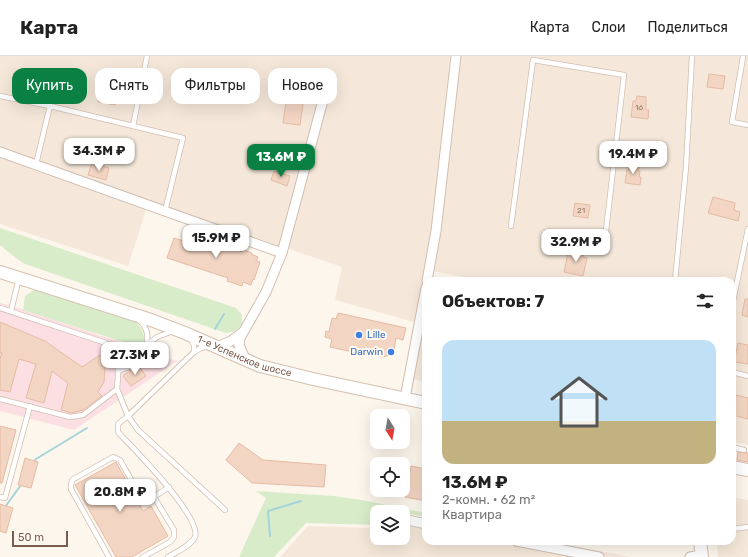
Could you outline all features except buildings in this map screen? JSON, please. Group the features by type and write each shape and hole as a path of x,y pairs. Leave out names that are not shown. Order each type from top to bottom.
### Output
{"main road":[{"name":"1-е Успенское шоссе","path":"0,272 132,314 182,332 246,361 278,372 422,402"},
{"path":"736,468 748,470"},
{"path":"698,556 699,545"}],"street":[{"path":"428,277 436,231 456,56"},
{"path":"246,361 239,345 240,338 242,332 266,292 282,254 322,104"},
{"path":"0,152 282,254"},
{"path":"405,398 422,326"},
{"path":"215,346 223,345 231,341 242,332"},
{"path":"410,521 422,523"},
{"path":"537,545 599,557"}],"lane":[{"path":"133,126 147,56"},
{"path":"675,277 686,167 692,56"},
{"path":"743,57 732,122 748,125"},
{"path":"511,226 533,60 624,75 604,248"},
{"path":"0,96 50,106 183,138 165,211"},
{"path":"36,164 50,106"},
{"path":"736,287 748,229"},
{"path":"10,311 19,278"},
{"path":"0,308 106,343 114,352 118,363 117,389 128,416 138,430 225,510"},
{"path":"118,371 136,363 147,345 148,332 145,326 132,314"},
{"path":"147,345 157,337 168,332 182,332 192,340 194,352"},
{"path":"168,557 188,545 194,538 196,531 192,521 169,487 118,432 118,424 194,352 200,348 215,346"},
{"path":"736,373 748,376"},
{"path":"0,398 70,417 83,415 117,389"},
{"path":"0,497 5,498 30,406"},
{"path":"736,448 744,450"},
{"path":"109,557 71,489 70,486 72,480 113,457 120,460 142,499 148,500 169,487"},
{"path":"143,557 170,542 174,536 174,530 154,497"},
{"path":"736,528 748,527"}],"shaded area":[{"path":"0,56 450,56 432,238 425,277 422,277 422,289 414,322 335,300 342,267 149,201 128,266 0,224"},
{"path":"459,56 748,56 748,445 736,443 736,277 464,277 433,271 454,121"},
{"path":"0,303 177,361 74,430 0,411"},
{"path":"422,331 422,381 413,379"},
{"path":"736,498 748,500 748,557 718,557 717,545 736,545"},
{"path":"410,516 422,518 422,545 567,545 632,557 280,557 308,526 370,528 370,545 410,545"}],"green space":[{"path":"0,228 236,308 242,315 242,324 236,331 226,333 25,264 0,245"},
{"path":"36,289 136,322 144,334 142,348 23,310 25,296"},
{"path":"256,491 334,496 387,505 370,505 370,525 306,523 274,557 239,557 266,498"},
{"path":"410,510 422,512 422,516 410,514"}],"waterway":[{"path":"215,329 224,314"},
{"path":"34,462 36,459 87,428"},
{"path":"5,507 21,485"},
{"path":"270,536 268,511 301,501"}],"place":[{"name":"Lille","path":"359,335"},
{"name":"Darwin","path":"391,352"}]}
